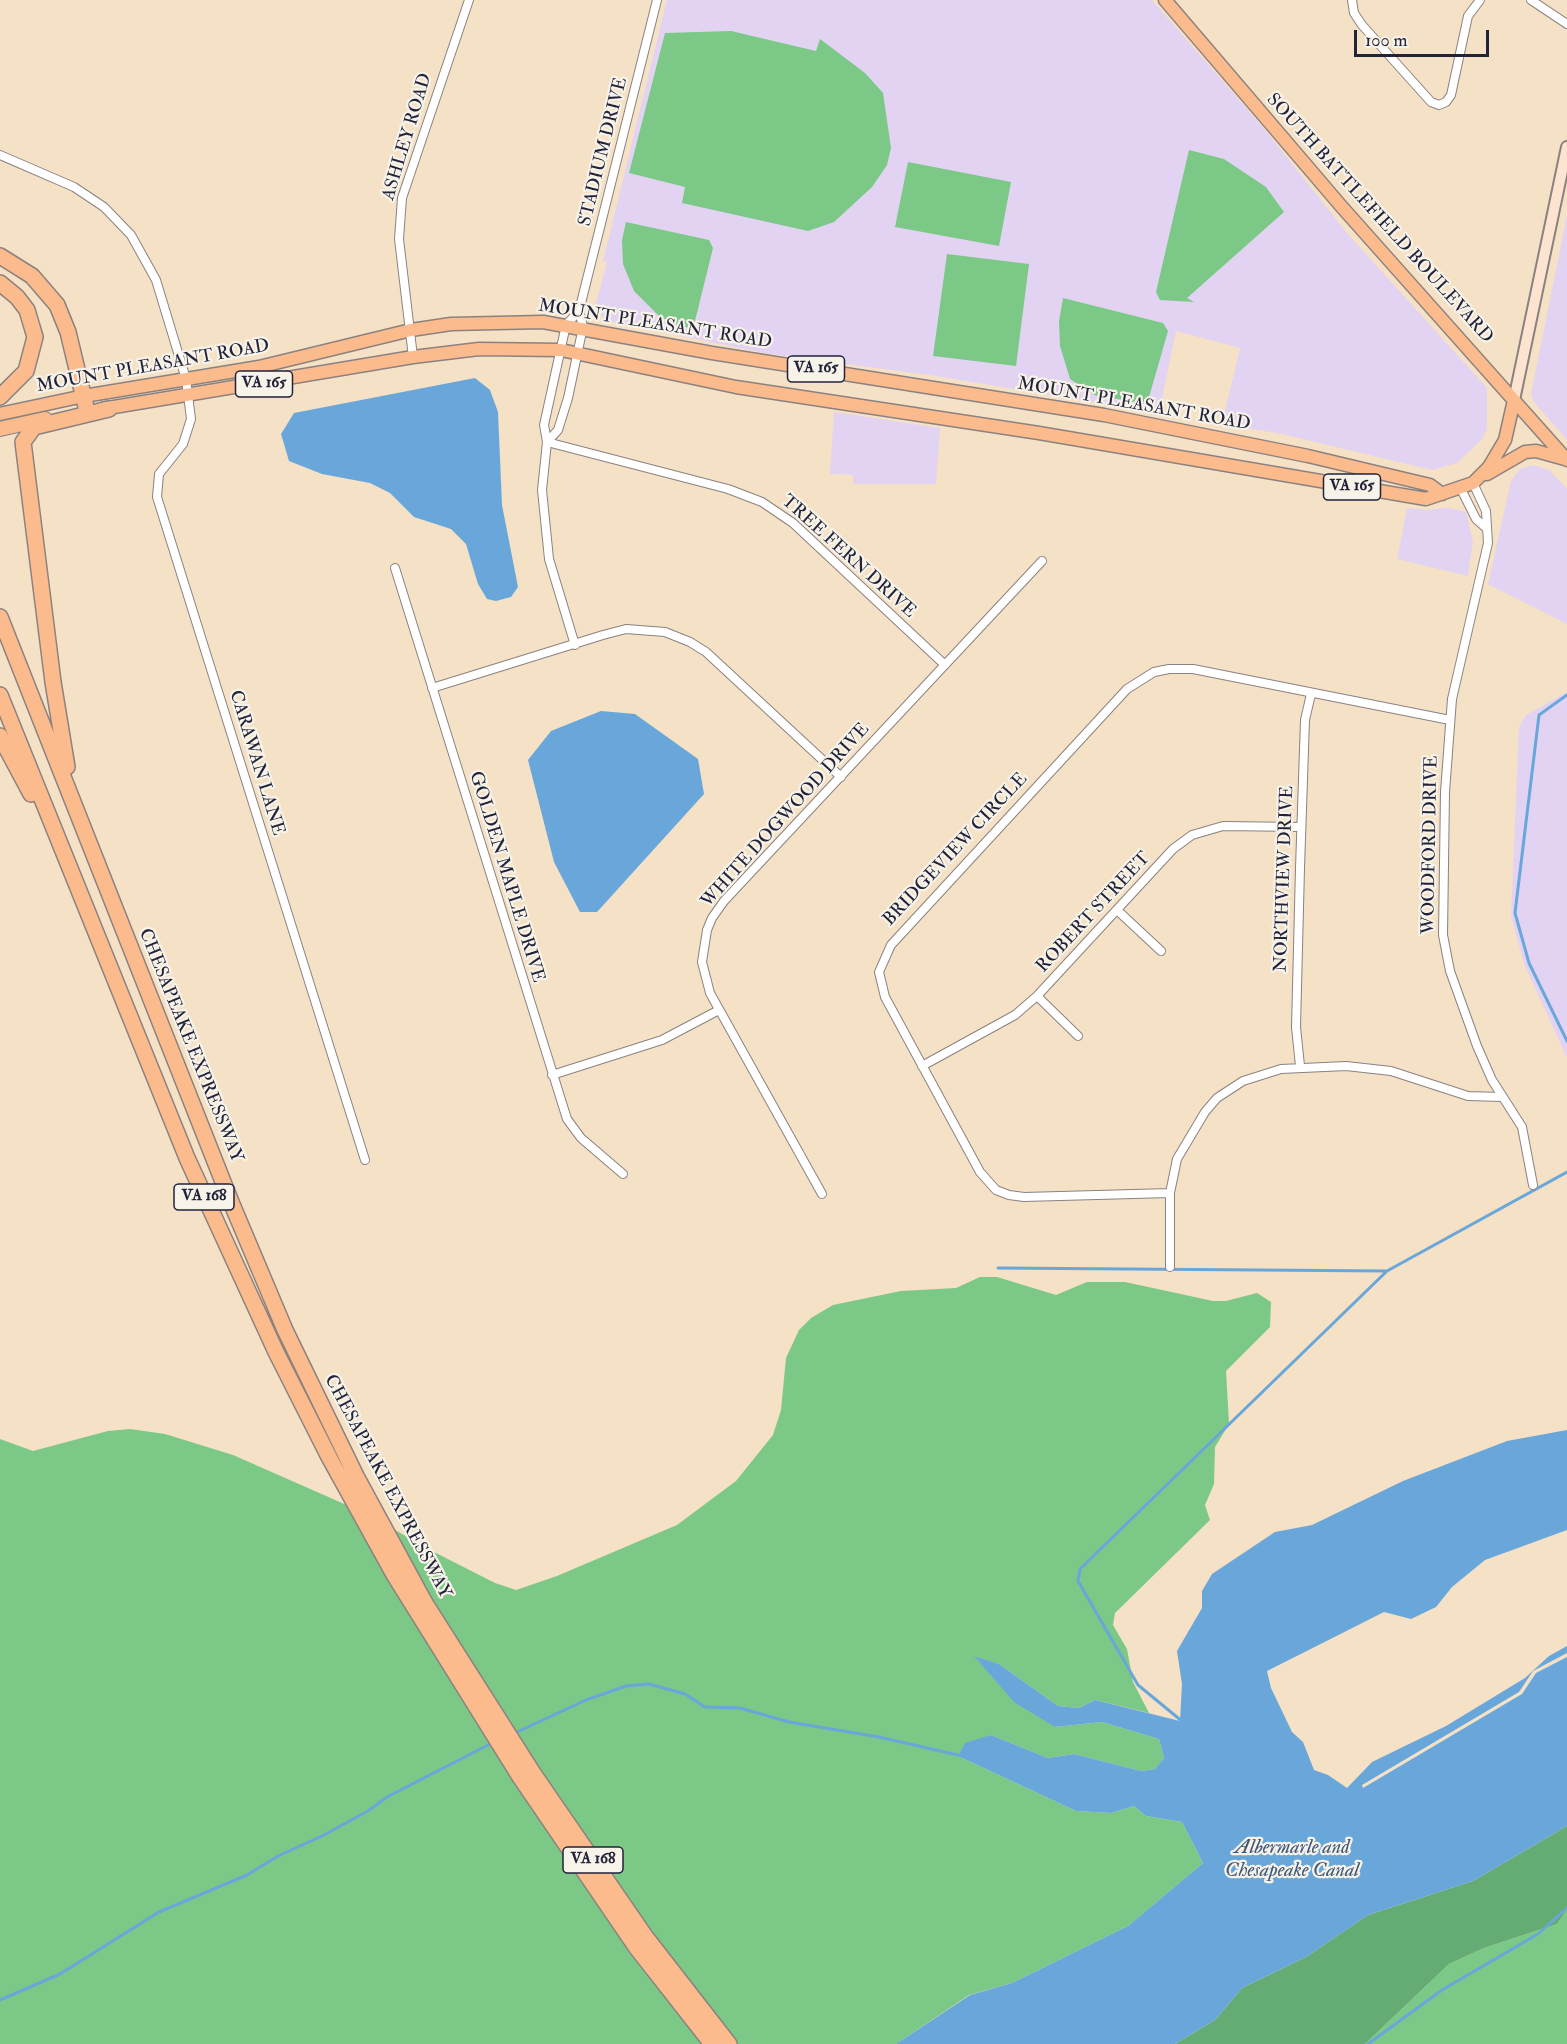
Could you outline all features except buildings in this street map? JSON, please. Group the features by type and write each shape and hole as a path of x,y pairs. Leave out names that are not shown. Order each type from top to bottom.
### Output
{"highway":[{"path":"0,256 32,276 57,305 68,332 86,403"},
{"path":"0,283 22,302 32,320 34,337 26,371 0,397"},
{"name":"MOUNT PLEASANT ROAD","path":"0,429 86,403"},
{"path":"109,409 34,427 23,442 62,744 67,769 96,843 112,903"},
{"name":"CHESAPEAKE EXPRESSWAY","path":"0,617 208,1146 285,1330 356,1476 461,1672"},
{"name":"CHESAPEAKE EXPRESSWAY","path":"0,695 187,1158 276,1352 370,1532 461,1672"},
{"path":"0,736 37,807 57,835"},
{"name":"VA 168","path":"461,1672 520,1777 636,1947 712,2044"},
{"name":"VA 168","path":"461,1672 645,1936 729,2044"}],"main road":[{"name":"SOUTH BATTLEFIELD BOULEVARD","path":"1165,0 1334,197 1567,460"},
{"path":"1514,400 1567,147"},
{"name":"MOUNT PLEASANT ROAD","path":"0,414 86,403 270,364 411,330 451,324 509,321 583,327 712,353 1104,415 1298,454 1430,485 1442,494"},
{"name":"MOUNT PLEASANT ROAD","path":"86,403 109,409 413,357 478,349 561,350 736,387 1038,433 1426,499 1461,489 1475,482 1489,467 1505,440 1514,400"},
{"name":"VA 165","path":"1475,482 1525,452 1543,452 1567,460"},
{"path":"1283,475 1330,476 1393,486 1406,480"}],"street":[{"name":"ASHLEY ROAD","path":"413,357 399,239 402,198 470,0"},
{"name":"STADIUM DRIVE","path":"547,442 558,430 578,352 583,327 579,311 657,0"},
{"path":"1352,0 1354,13 1362,25 1431,102 1438,105 1446,102 1451,95 1466,22 1472,8 1480,0"},
{"path":"1531,0 1567,24"},
{"name":"CARAWAN LANE","path":"0,155 58,180 104,207 131,235 156,280 186,380 191,419 188,434 162,467 156,483 157,497 365,1160"},
{"name":"STADIUM DRIVE","path":"575,645 544,536 542,490 547,442 544,425 566,325 579,311"},
{"name":"TREE FERN DRIVE","path":"547,442 728,489 762,502 793,523 945,665"},
{"name":"WOODFORD DRIVE","path":"1475,482 1486,511 1485,527 1488,543 1464,644 1450,720 1442,905 1444,948 1477,1046 1502,1097 1526,1137 1533,1185"},
{"path":"1461,489 1476,519 1485,527"},
{"name":"WHITE DOGWOOD DRIVE","path":"822,1194 706,985 702,962 704,942 712,918 1042,561"},
{"name":"GOLDEN MAPLE DRIVE","path":"395,568 567,1119 573,1129 623,1174"},
{"path":"432,688 626,630 647,629 665,632 690,642 718,662 841,777"},
{"name":"BRIDGEVIEW CIRCLE","path":"1170,1193 1024,1197 1000,1192 980,1172 880,984 879,968 884,956 907,925 1127,689 1154,672 1187,669 1450,720"},
{"name":"NORTHVIEW DRIVE","path":"1300,1066 1296,1027 1301,828 1305,720 1311,694"},
{"name":"ROBERT STREET","path":"922,1066 1015,1015 1037,996 1173,849 1198,831 1230,826 1301,828"},
{"path":"1117,910 1161,951"},
{"path":"1037,996 1078,1036"},
{"path":"552,1075 662,1040 719,1010"},
{"path":"1170,1267 1172,1174 1185,1144 1217,1098 1228,1090 1260,1074 1300,1066 1346,1066 1391,1071 1468,1096 1502,1097"}],"shaded area":[{"path":"667,0 1152,0 1266,131 1347,233 1487,388 1487,429 1482,439 1457,463 1432,470 1282,434 1222,424 1240,348 1176,331 1159,413 929,375 764,353 604,320 596,304 607,262 603,261"},
{"path":"1567,215 1567,440 1534,402 1531,394"},
{"path":"834,412 940,428 936,484 853,484 853,475 830,474"},
{"path":"1533,465 1549,470 1567,489 1567,624 1488,584 1511,481 1520,469"},
{"path":"1407,508 1427,510 1448,508 1466,512 1473,542 1468,576 1397,559"},
{"path":"1567,692 1567,1058 1525,966 1511,916 1519,727 1526,715"}],"green space":[{"path":"731,31 816,51 820,39 865,73 883,93 891,148 887,165 872,187 834,222 808,231 682,203 685,187 629,173 665,33"},
{"path":"1189,150 1224,159 1266,187 1284,212 1187,298 1194,302 1160,300 1156,292"},
{"path":"908,162 1011,182 999,246 895,227"},
{"path":"626,222 709,240 713,248 693,329 676,325 659,316 634,291 623,264 622,240"},
{"path":"947,254 1029,264 1016,366 933,356"},
{"path":"1063,298 1163,323 1168,331 1147,404 1094,395 1070,379 1060,346 1059,321"},
{"path":"980,1277 997,1277 1056,1295 1087,1282 1125,1282 1213,1301 1226,1301 1257,1293 1271,1302 1270,1327 1226,1371 1229,1424 1215,1447 1214,1484 1205,1505 1210,1520 1115,1613 1113,1625 1127,1649 1133,1682 1149,1713 1095,1700 1079,1708 1058,1706 999,1664 975,1657 994,1677 1055,1727 1102,1722 1159,1739 1164,1758 1155,1769 1141,1771 1074,1754 1048,1758 991,1735 958,1756 1076,1811 1111,1813 1134,1806 1146,1816 1182,1822 1203,1863 1128,1926 1012,1983 969,1995 896,2044 0,2044 0,1439 33,1451 108,1431 130,1429 165,1434 233,1455 367,1514 432,1551 495,1583 516,1590 557,1576 677,1525 736,1481 773,1435 781,1410 786,1358 799,1330 811,1318 833,1305 901,1291 956,1288"},
{"path":"1567,1826 1567,1910 1557,1924 1484,1948 1449,1964 1365,2044 1175,2044 1215,2020 1242,1988 1306,1957 1368,1915 1473,1881"},
{"path":"1567,1910 1567,2044 1365,2044 1449,1964 1484,1948 1557,1924"}],"water":[{"path":"475,378 490,390 498,412 502,505 518,587 511,597 496,601 487,599 478,584 466,544 451,529 414,517 390,493 370,483 322,474 289,461 281,434 294,413"},
{"path":"601,711 635,714 698,759 704,794 597,912 580,912 554,862 528,760 551,731"},
{"name":"Albermarle and Chesapeake Canal","path":"1567,1430 1567,1530 1485,1560 1452,1587 1436,1607 1411,1619 1384,1612 1267,1671 1271,1688 1292,1732 1303,1742 1314,1770 1328,1775 1347,1788 1372,1762 1446,1726 1525,1678 1549,1656 1567,1646 1567,1826 1473,1881 1368,1915 1306,1957 1242,1988 1215,2020 1175,2044 896,2044 970,1995 1012,1983 1128,1926 1203,1863 1182,1822 1146,1816 1134,1806 1111,1813 1076,1811 958,1756 965,1743 991,1735 1048,1758 1074,1754 1141,1771 1155,1769 1164,1758 1159,1739 1102,1722 1055,1727 1014,1702 974,1656 999,1664 1058,1706 1079,1708 1095,1700 1180,1721 1182,1684 1177,1651 1202,1608 1202,1591 1212,1574 1275,1532 1312,1525 1403,1481 1507,1441"}],"pier":[{"path":"1567,1653 1567,1657 1536,1673 1522,1694 1363,1788 1362,1785 1519,1692 1533,1671"}],"waterway":[{"path":"1567,695 1539,715 1515,913 1529,963 1567,1041"},
{"path":"1183,1722 1138,1685 1078,1581 1080,1569 1387,1271 1567,1172"},
{"path":"998,1268 1387,1271"},
{"path":"515,1733 586,1700 626,1686 649,1684 685,1694 705,1707 740,1708 789,1722 879,1737 962,1756"},
{"path":"0,2000 60,1974 159,1912 247,1875 278,1856 368,1811 387,1797 492,1743"},
{"path":"1368,2044 1442,1990 1538,1934 1567,1908"}]}
